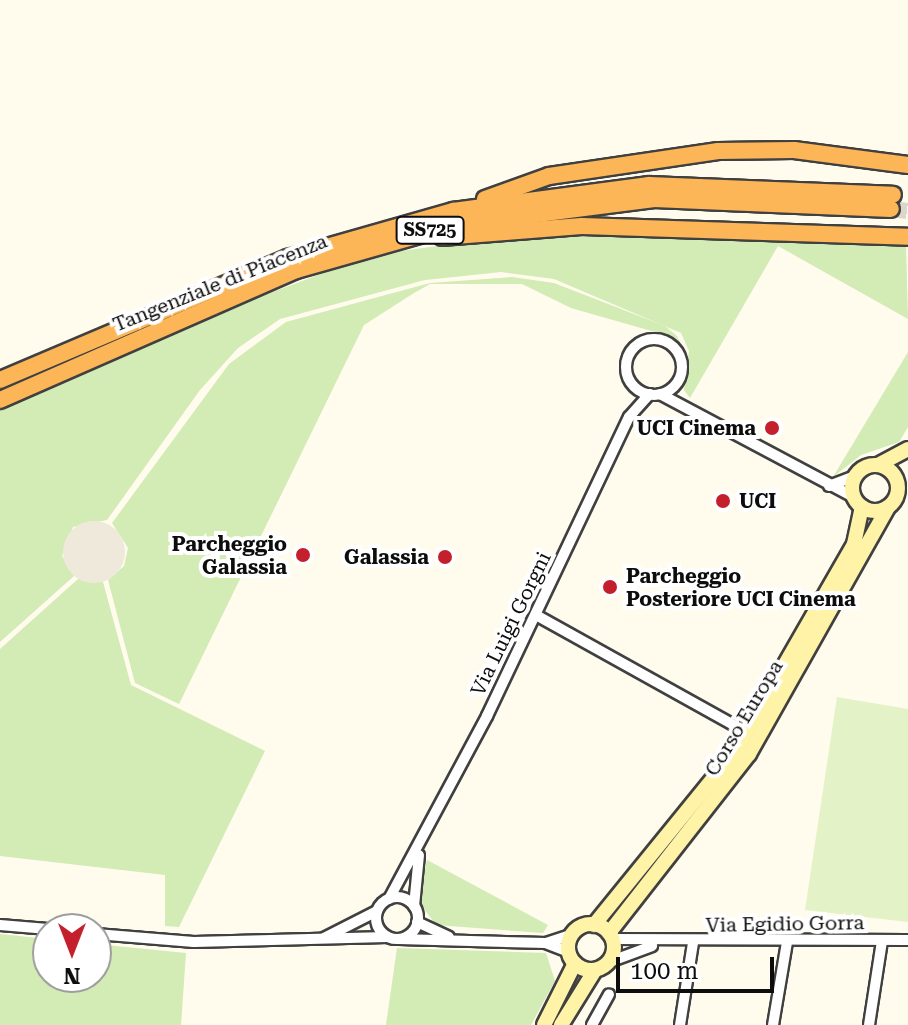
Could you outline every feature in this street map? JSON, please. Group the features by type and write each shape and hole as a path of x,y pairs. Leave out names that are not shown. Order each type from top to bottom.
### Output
{"highway":[{"path":"453,211 549,176 649,157 794,150 908,165"},
{"name":"Tangenziale di Piacenza","path":"0,380 288,258 453,211 649,185 892,202 654,199 459,224 349,252 210,304 0,400"},
{"path":"349,252 582,226 908,237"}],"main road":[{"path":"908,449 855,476 858,502 888,507 908,476"},
{"path":"878,465 895,475 898,494"},
{"name":"Corso Europa","path":"573,934 594,925 720,774 854,544 858,502"},
{"name":"Corso Europa","path":"609,962 611,936 749,754 888,507"},
{"path":"594,925 611,936"},
{"path":"544,1025 572,958 573,934"},
{"path":"572,958 595,970"},
{"path":"561,1025 595,970 609,962"}],"street":[{"path":"683,406 675,385 678,353 657,339 639,343 627,358 633,385 683,406 858,502"},
{"name":"Via Luigi Gorgni","path":"389,899 421,845 536,615 629,417 633,385"},
{"path":"655,394 675,385"},
{"name":"Via Luigi Gorgni","path":"629,417 655,394"},
{"path":"827,487 855,476"},
{"path":"536,615 746,732"},
{"name":"Via Luigi Gorgni","path":"414,906 421,845"},
{"path":"306,943 377,911 389,899 414,906 417,922"},
{"path":"377,911 387,937"},
{"path":"399,939 417,922"},
{"path":"417,922 462,940"},
{"path":"0,925 32,928"},
{"path":"112,935 306,943 387,937 546,943 573,934"},
{"name":"Via Egidio Gorra","path":"611,936 662,944 908,940"},
{"path":"869,1025 882,941"},
{"path":"773,1025 787,942"},
{"path":"546,943 572,958"},
{"path":"680,1025 693,943"},
{"name":"Via Egidio Gorra","path":"609,962 662,944"},
{"path":"592,1025 609,994"}],"green space":[{"path":"539,232 906,246 908,319 778,246 690,398 684,390 689,351 681,333 554,279 501,272 425,280 280,319 238,348 200,390 107,520 73,527 62,556 74,576 0,642 0,409 152,337 329,271 394,252"},
{"path":"512,277 554,283 665,326 677,336 686,354 669,336 571,308 522,284 430,284 414,293 364,325 179,704 135,683 108,580 124,566 128,548 112,523 229,364 286,322 430,283"},
{"path":"908,352 908,427 899,442 861,455 833,477"},
{"path":"78,579 103,582 131,685 265,751 179,927 165,926 165,875 0,856 0,649"},
{"path":"837,697 908,709 908,922 805,910"},
{"path":"427,860 548,925 543,933 436,925 418,901"},
{"path":"0,934 32,937 32,993 112,993 112,946 186,953 181,1025 0,1025"},
{"path":"397,948 546,953 555,981 531,1025 386,1025"}],"shaded area":[{"path":"88,521 100,521 116,530 123,540 123,564 116,574 100,583 88,583 68,569 63,558 63,546 77,526"}],"tunnel":[{"path":"891,209 908,211"}],"place":[{"name":"UCI Cinema","path":"772,428"},
{"name":"UCI","path":"723,501"},
{"name":"Parcheggio Galassia","path":"303,555"},
{"name":"Galassia","path":"445,557"},
{"name":"Parcheggio Posteriore UCI Cinema","path":"610,587"}]}
